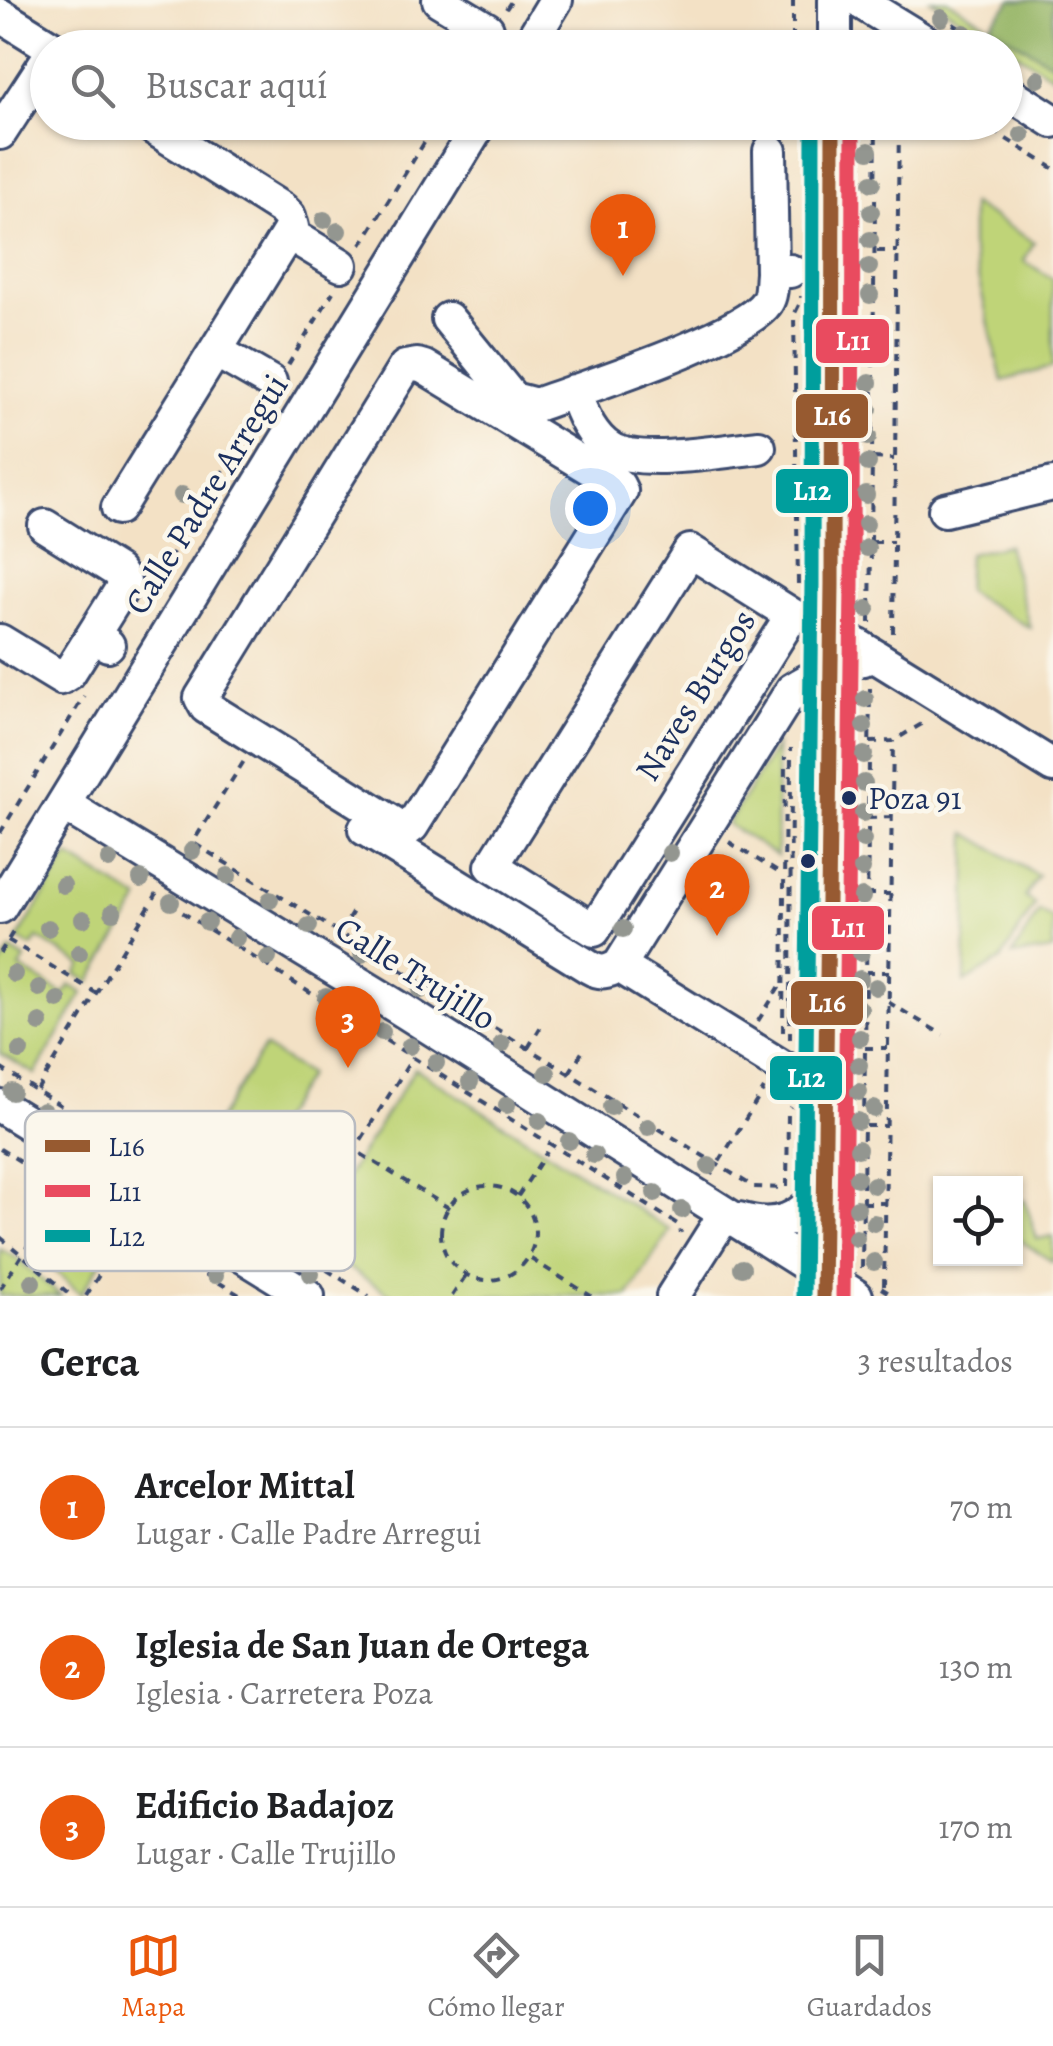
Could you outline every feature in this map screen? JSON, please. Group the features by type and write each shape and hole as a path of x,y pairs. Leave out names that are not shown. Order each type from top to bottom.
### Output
{"street":[{"path":"438,0 487,29"},
{"path":"538,30 556,0"},
{"path":"835,30 836,0"},
{"path":"857,0 906,30"},
{"path":"0,15 30,34"},
{"path":"0,133 30,86"},
{"path":"1023,101 1053,120"},
{"path":"118,508 292,227 282,209 173,140"},
{"name":"Calle Padre Arregui","path":"0,907 470,140"},
{"path":"824,1286 834,140"},
{"path":"448,319 513,399 536,405 701,344 755,316 769,299 781,271 770,151"},
{"path":"288,233 346,265"},
{"path":"216,351 272,386"},
{"path":"405,368 424,368 618,485 620,491 408,830 206,707 201,698 405,368"},
{"path":"574,391 582,416 593,432 610,448 626,454 647,458 759,447"},
{"path":"946,510 1053,484"},
{"path":"0,641 61,678 100,640 123,587 124,580 117,570 45,526"},
{"name":"Naves Burgos","path":"690,551 792,615 594,930 492,866 690,551"},
{"path":"792,615 831,617 858,646 877,653 1053,766"},
{"path":"237,755 598,972 608,972 619,966 792,690 877,653"},
{"name":"Calle Trujillo","path":"63,804 399,1008 725,1214 824,1286 859,1285"},
{"path":"619,966 826,1094"},
{"path":"0,1106 25,1121"},
{"name":"Calle Trujillo","path":"725,1214 748,1222 787,1222 800,1215 825,1188"},
{"path":"673,1296 725,1214"},
{"path":"267,1271 308,1296"}],"path":[{"path":"793,0 793,30"},
{"path":"144,599 425,140"},
{"path":"876,140 872,542 877,653"},
{"path":"859,1285 868,742 893,542 899,140"},
{"path":"1008,140 1053,168"},
{"path":"875,252 897,251"},
{"path":"873,458 894,458"},
{"path":"872,542 893,542"},
{"path":"0,833 89,689"},
{"path":"868,742 893,741 929,720"},
{"path":"893,741 884,1290 894,1296"},
{"path":"708,1180 769,1081 766,1077 783,1048 785,749"},
{"path":"237,755 194,842 754,1187 787,1188"},
{"path":"868,818 892,817"},
{"path":"717,834 782,875"},
{"path":"783,861 797,861"},
{"path":"141,886 679,1225 681,1234"},
{"path":"867,894 890,894"},
{"path":"37,1090 156,896"},
{"path":"340,933 355,908"},
{"path":"380,958 395,933"},
{"path":"8,940 96,993"},
{"path":"866,972 889,972"},
{"path":"752,1029 783,982"},
{"path":"888,1002 943,1035"},
{"path":"528,1048 542,1024"},
{"path":"865,1048 888,1048"},
{"path":"568,1073 584,1049"},
{"path":"355,1150 413,1057"},
{"path":"0,1068 71,1111"},
{"path":"864,1126 886,1126"},
{"path":"0,1149 25,1164"},
{"path":"518,1196 547,1152"},
{"path":"361,1154 448,1208"},
{"path":"498,1187 518,1196 534,1220 536,1240 520,1269 508,1277 480,1280 453,1266 441,1238 448,1208 475,1188 498,1187"},
{"path":"863,1204 886,1203"},
{"path":"0,1237 25,1257"},
{"path":"0,1289 25,1249"},
{"path":"529,1258 590,1296"},
{"path":"42,1271 72,1296"},
{"path":"86,1296 102,1271"},
{"path":"200,1271 242,1296"},
{"path":"329,1271 369,1296"},
{"path":"452,1296 466,1276"}],"green space":[{"path":"931,0 947,0 997,30 979,30"},
{"path":"1012,0 1053,0 1053,64 1023,46 1023,30 997,30 989,25"},
{"path":"1023,46 1053,64 1053,76 1023,57"},
{"path":"971,204 1034,242 1024,261 1053,279 1053,367 1002,381 971,247"},
{"path":"1007,545 1030,628 966,591 968,554"},
{"path":"776,746 777,856 727,824"},
{"path":"967,833 1038,876 1025,897 1035,904 1001,960 965,982"},
{"path":"68,856 140,900 90,982 77,974 82,965 38,938 32,947 18,938"},
{"path":"1039,911 1053,919 1053,950 1012,956"},
{"path":"11,950 25,959 20,968 64,994 70,985 83,993 35,1074 0,1053 0,967"},
{"path":"264,1047 308,1075 285,1111 223,1111"},
{"path":"415,1068 670,1230 628,1296 393,1296 353,1271 355,1163"},
{"path":"1023,1200 1037,1239 1053,1236 1053,1262 1023,1243"},
{"path":"0,1249 61,1296 0,1296"},
{"path":"55,1271 95,1271 81,1294"}],"transit line":[{"name":"L12","path":"803,1296 813,140"},
{"name":"L16","path":"823,1296 833,140"},
{"name":"L11","path":"843,1296 853,140"}],"place":[{"name":"Arcelor Mittal","path":"623,276"},
{"name":"Poza 91","path":"849,798"},
{"name":"Iglesia de San Juan de Ortega","path":"717,936"},
{"name":"Edificio Badajoz","path":"348,1068"}]}
